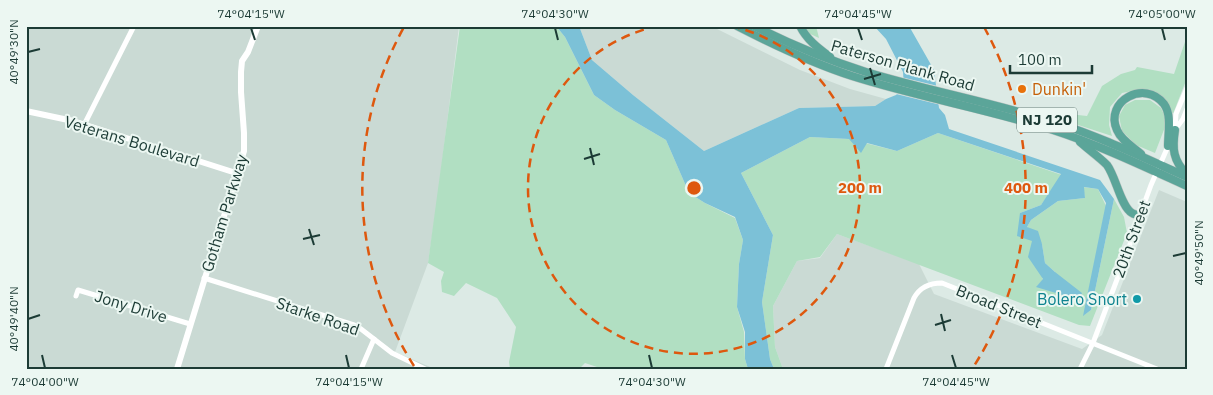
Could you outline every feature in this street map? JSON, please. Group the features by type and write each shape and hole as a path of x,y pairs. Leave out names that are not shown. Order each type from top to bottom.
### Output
{"main road":[{"name":"Paterson Plank Road","path":"737,26 787,50 860,78 1057,123 1146,159 1158,169 1187,186"},
{"name":"Paterson Plank Road","path":"754,26 786,42 897,85"},
{"path":"800,26 811,42 838,63"},
{"path":"1146,159 1121,136 1116,128 1114,119 1116,110 1121,102 1128,97 1146,94 1155,97 1164,104 1168,116 1168,146"},
{"name":"Paterson Plank Road","path":"943,97 1076,138 1158,169 1187,176"},
{"path":"1175,130 1173,144 1175,157 1187,176"},
{"path":"1076,138 1106,165 1127,208 1134,214 1140,215"}],"street":[{"path":"84,124 134,26"},
{"name":"Gotham Parkway","path":"177,369 243,153 245,142 240,72 242,61 248,52 258,26"},
{"path":"1175,130 1176,114 1187,88"},
{"path":"1175,130 1187,109"},
{"name":"Veterans Boulevard","path":"26,111 84,124 236,173"},
{"name":"20th Street","path":"1080,369 1093,343 1140,215 1175,130"},
{"name":"Starke Road","path":"204,278 354,325 392,353 425,369"},
{"name":"Broad Street","path":"886,369 914,298 921,289 936,283 942,283 1157,369"},
{"name":"Jony Drive","path":"76,296 78,290 190,324"},
{"path":"361,369 374,339"}],"shaded area":[{"path":"26,26 459,26 428,263 395,352 435,369 26,369"},
{"path":"579,26 711,26 800,70 850,89 886,99 875,106 799,108 704,151 592,60"},
{"path":"1159,190 1187,202 1187,369 783,369 775,347 773,306 797,261 820,258 837,234 919,264 934,294 1082,349 1102,335"}],"green space":[{"path":"460,26 556,26 565,37 594,95 615,110 666,140 689,193 735,218 743,240 739,264 737,307 744,332 745,359 748,369 603,369 585,363 579,369 510,369 509,362 516,327 497,298 466,283 454,296 442,292 441,281 444,272 428,263"},
{"path":"793,26 816,26 819,38"},
{"path":"1187,36 1187,78 1173,114 1164,99 1142,89 1122,93 1110,107 1109,125 1112,136 1066,121 1069,114 1087,116 1102,86 1121,74 1135,70 1137,67 1174,74"},
{"path":"1135,100 1150,100 1161,108 1166,119 1165,127 1155,153 1136,145 1122,131 1119,116 1125,105"},
{"path":"938,133 1062,175 1041,205 1020,213 1032,241 1043,280 1036,287 1055,272 1045,263 1042,244 1027,227 1031,220 1058,201 1085,198 1083,187 1098,189 1106,206 1084,315 1091,310 1114,199 1124,217 1127,233 1090,326 1079,325 837,234 820,257 797,261 773,306 775,347 783,369 774,369 770,359 762,302 773,235 741,173 810,137 849,139 897,151"}],"water":[{"path":"556,26 579,26 592,60 704,151 799,108 875,106 896,95 904,87 903,72 886,39 874,26 909,26 934,70 939,108 945,115 949,129 1100,180 1114,199 1091,310 1083,316 1106,203 1098,189 1084,187 1085,198 1058,201 1031,220 1027,227 1038,231 1045,263 1082,293 1079,300 1036,287 1043,279 1028,257 1032,241 1017,236 1020,213 1041,205 1061,174 938,133 897,151 867,143 861,153 849,139 810,137 741,173 773,235 762,302 770,359 774,369 748,369 745,359 745,332 737,307 739,264 743,240 735,217 689,193 666,140 615,110 594,95 565,37"}],"pier":[{"path":"901,77 938,86 941,105 896,94 896,91 902,86"}],"place":[{"name":"Dunkin'","path":"1022,89"},
{"name":"Bolero Snort","path":"1137,299"}]}
